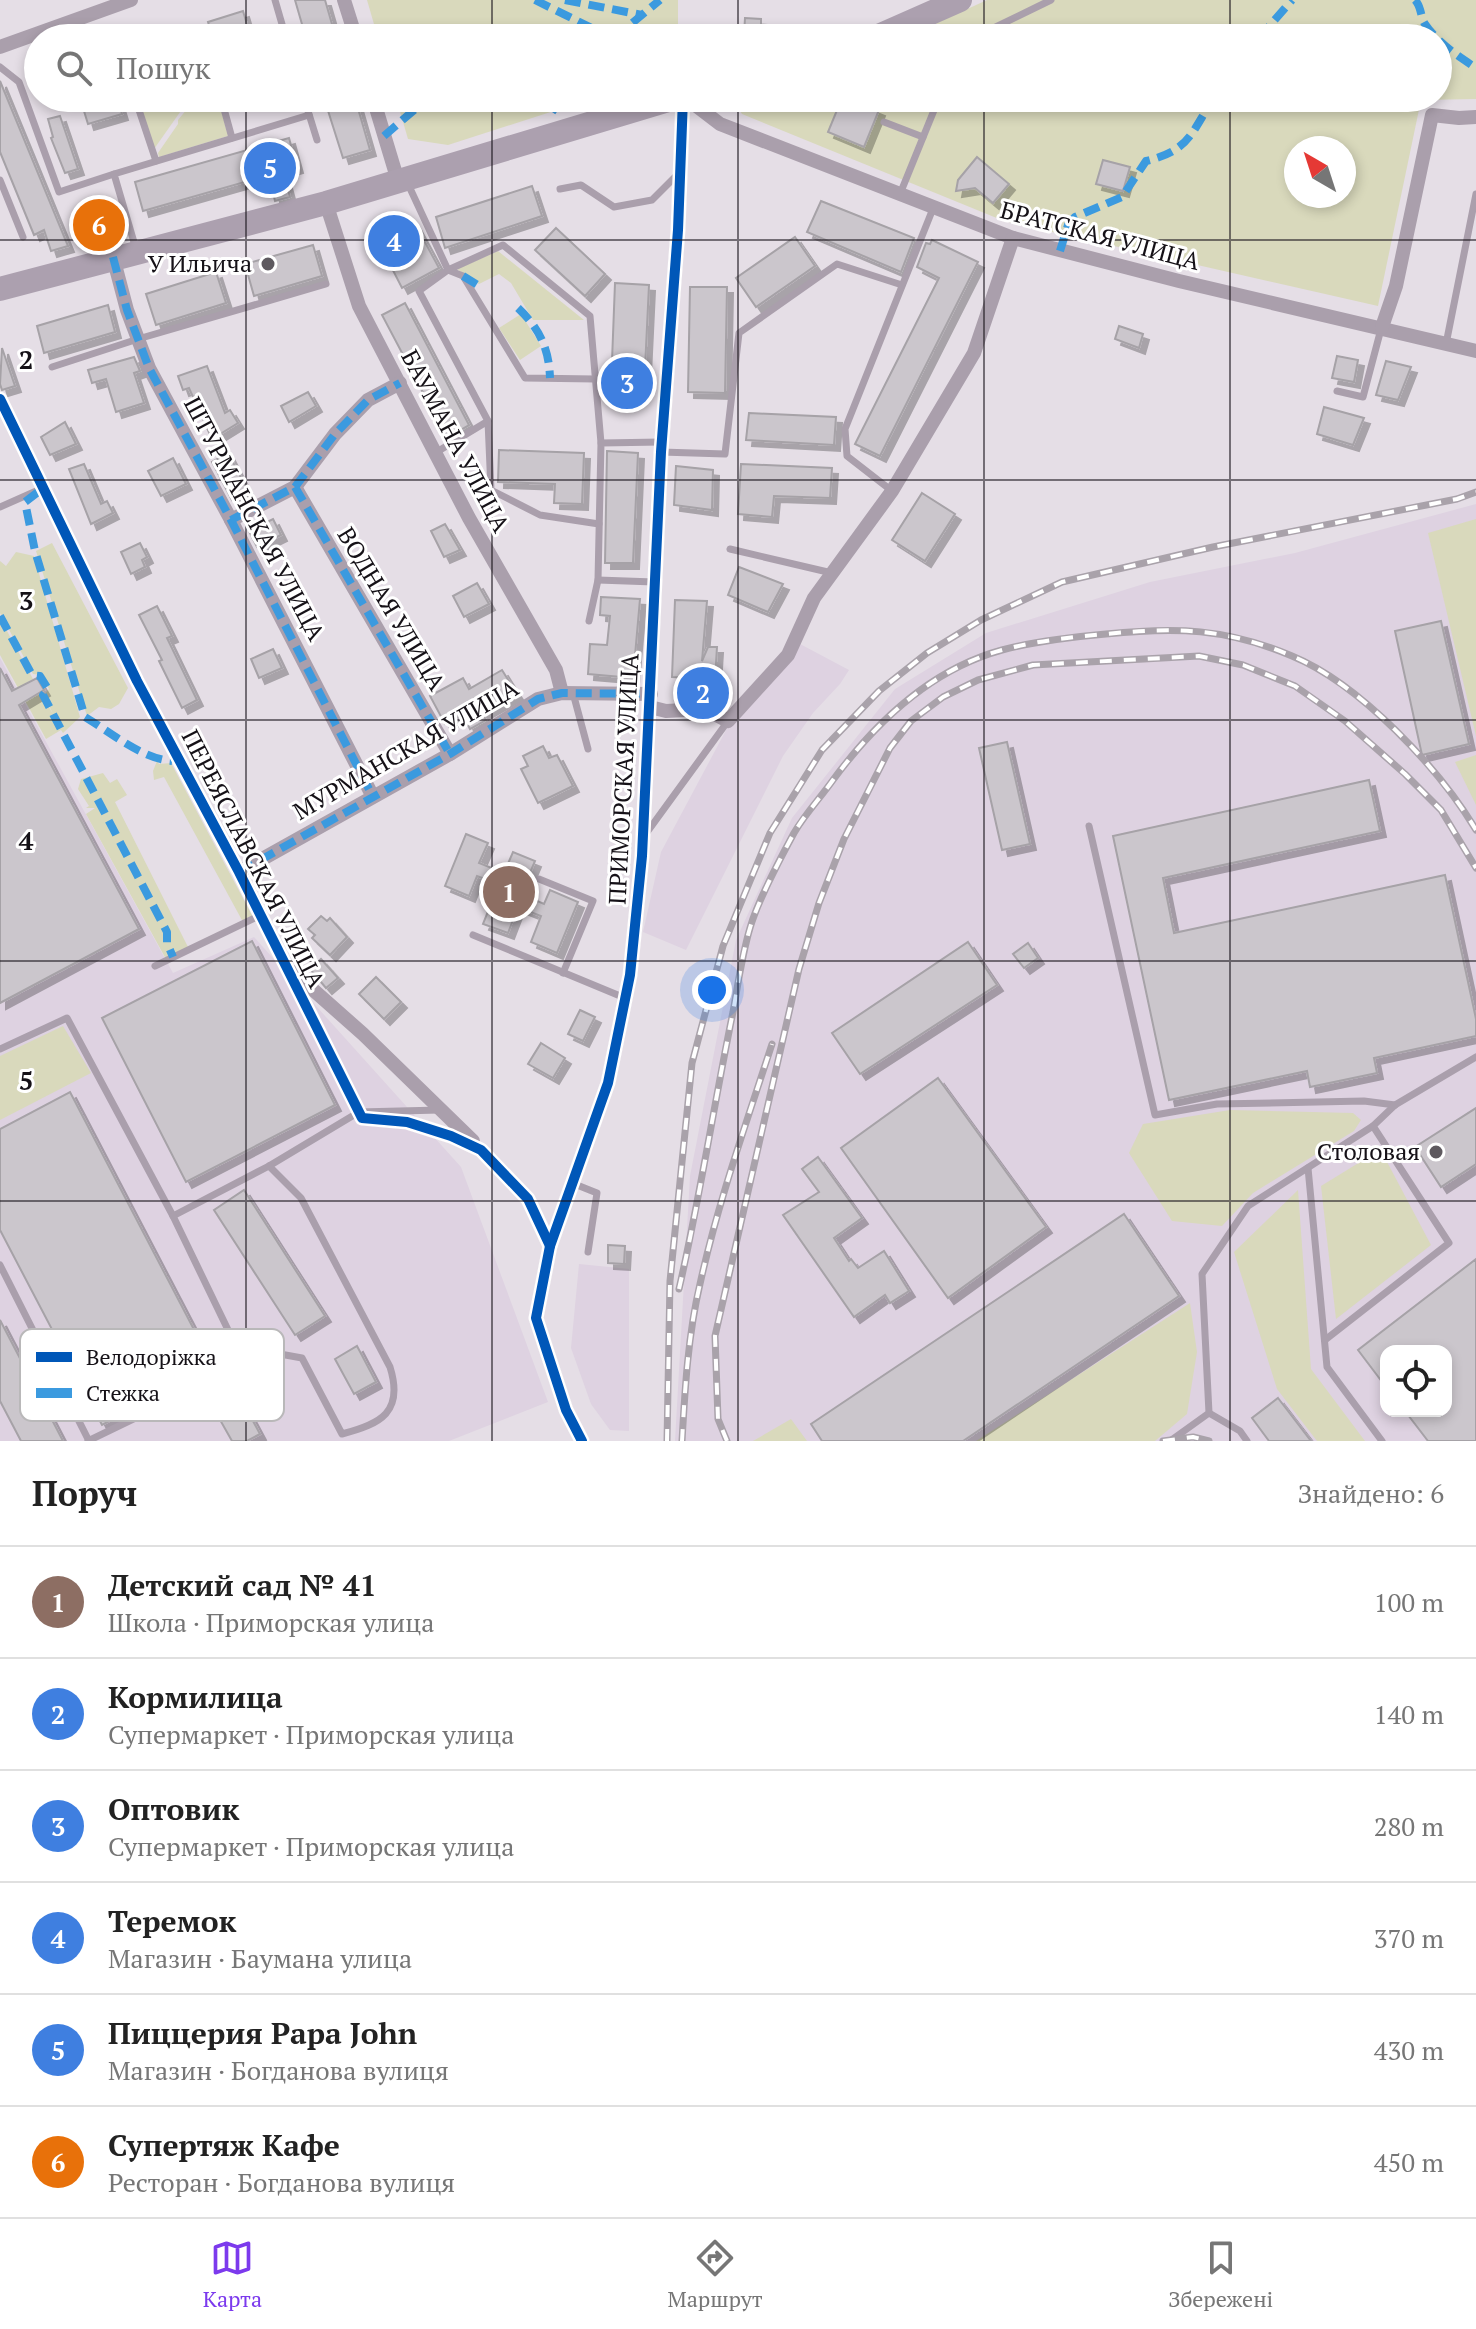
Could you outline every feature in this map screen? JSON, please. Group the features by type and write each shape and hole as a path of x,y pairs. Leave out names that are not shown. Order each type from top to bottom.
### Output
{"main road":[{"path":"906,24 960,0"},
{"path":"0,289 326,203 628,112"}],"street":[{"path":"55,24 101,5 131,0"},
{"path":"344,0 352,24"},
{"path":"0,47 24,37"},
{"path":"378,112 402,180"},
{"name":"ПРИМОРСКАЯ УЛИЦА","path":"582,1441 566,1410 536,1318 550,1246 608,1083 630,975 643,838 661,447 683,112"},
{"name":"БРАТСКАЯ УЛИЦА","path":"703,112 720,124 1013,238 1179,281 1476,351"},
{"path":"1382,327 1396,286 1432,115 1476,117"},
{"name":"БАУМАНА УЛИЦА","path":"326,203 359,306 469,518 567,693"},
{"path":"728,721 788,655 814,598 892,491 974,353 1013,238"},
{"name":"ШТУРМАНСКАЯ УЛИЦА","path":"113,257 149,368 372,795"},
{"path":"231,520 295,487 335,434 368,400 400,383"},
{"name":"ПЕРЕЯСЛАВСКАЯ УЛИЦА","path":"0,401 137,681 239,872 359,1112"},
{"name":"ВОДНАЯ УЛИЦА","path":"295,487 450,754"},
{"name":"МУРМАНСКАЯ УЛИЦА","path":"239,872 450,754 538,699 567,693 651,701"},
{"name":"ПРИМОРСКАЯ УЛИЦА","path":"651,701 666,711 705,709 728,721"},
{"path":"286,965 363,1034 528,1199 550,1246"},
{"path":"359,1112 362,1118 407,1122 451,1136 481,1150"}],"lane":[{"path":"275,0 282,24"},
{"path":"1002,24 1051,0"},
{"path":"0,67 19,82 24,96"},
{"path":"30,112 59,192 309,115"},
{"path":"139,112 156,161"},
{"path":"225,112 232,138"},
{"path":"308,112 317,140"},
{"path":"900,194 933,112"},
{"path":"884,122 923,137"},
{"path":"560,189 581,185 614,207 652,200 680,173"},
{"path":"114,174 137,251"},
{"path":"0,180 23,237"},
{"path":"402,180 448,270 463,276 525,378 595,379"},
{"path":"1446,344 1476,194"},
{"path":"892,491 847,456 845,429 934,206"},
{"path":"589,621 598,580 601,443 590,316 503,245 448,270 419,291 488,421 491,490 540,515 599,524"},
{"path":"601,443 725,454 739,333 837,264 902,285"},
{"path":"52,367 326,284"},
{"path":"1337,391 1363,397 1382,327"},
{"path":"435,453 488,421"},
{"path":"0,507 43,488"},
{"path":"730,549 832,573"},
{"path":"598,580 654,582"},
{"path":"567,693 588,749"},
{"path":"643,838 728,721"},
{"path":"1089,826 1155,1115 1217,1104 1364,1101 1395,1105"},
{"path":"539,879 593,901 563,973"},
{"path":"155,966 261,915"},
{"path":"473,935 625,998"},
{"path":"0,1049 67,1018 173,1216 228,1329"},
{"path":"1209,1413 1202,1274 1248,1206 1373,1126 1395,1105 1476,1057"},
{"path":"173,1216 269,1166 359,1112 441,1110"},
{"path":"1325,1340 1449,1243 1373,1126"},
{"path":"269,1166 301,1198 390,1367 397,1388 387,1414 366,1428 342,1434 302,1358 284,1355"},
{"path":"1308,1168 1327,1367 1382,1441"},
{"path":"572,1183 597,1193 588,1252"},
{"path":"0,1265 32,1329"},
{"path":"1170,1441 1209,1413"},
{"path":"1209,1413 1240,1431 1247,1441"},
{"path":"79,1421 89,1441 130,1421"}],"shaded area":[{"path":"1476,504 1476,1441 675,1441 690,1176 736,940 792,818 895,689 986,633 1150,582 1295,553"},
{"path":"800,644 849,670 783,756 686,950 643,932 661,852 740,704"},
{"path":"0,658 173,973 254,937 461,1167 548,1402 449,1441 0,1441"},
{"path":"579,1264 629,1269 629,1431 610,1430 591,1404 571,1348"}],"green space":[{"path":"367,0 678,0 678,24 374,24"},
{"path":"987,0 1476,0 1476,99 1452,99 1452,24 935,24"},
{"path":"142,112 180,112 154,149"},
{"path":"185,112 222,112 228,136 159,157 158,153"},
{"path":"400,112 551,112 448,145 408,139"},
{"path":"741,112 1418,112 1378,306 1004,221"},
{"path":"498,251 584,320 533,320 511,283 499,274 479,284 457,269"},
{"path":"521,314 541,346 520,360 499,328"},
{"path":"1476,519 1476,736 1428,533"},
{"path":"52,543 128,688 119,704 111,709 99,707 87,716 36,551"},
{"path":"16,552 34,556 80,717 63,733 61,730 46,739 0,655 0,618 33,679 24,684 31,698 41,693 53,714 44,695 49,689 41,675 33,674 0,613 0,561 6,566"},
{"path":"1476,755 1476,805 1455,762"},
{"path":"157,761 159,764 171,763 253,917 243,922 164,777 154,780"},
{"path":"103,773 110,783 117,779 127,795 115,802 189,949 166,959 86,814 95,808 86,808 89,806 78,789 81,779"},
{"path":"63,1026 91,1073 0,1120 0,1056"},
{"path":"1230,1110 1353,1113 1361,1120 1354,1131 1253,1193 1222,1226 1172,1221 1129,1153 1143,1124"},
{"path":"1365,1159 1386,1160 1431,1245 1336,1319 1321,1186"},
{"path":"1298,1190 1311,1369 1365,1441 1317,1441 1277,1389 1234,1252"},
{"path":"1190,1303 1197,1352 1187,1414 1155,1441 976,1441"},
{"path":"791,1419 807,1441 753,1441"}],"building":[{"path":"295,0 325,0 332,24 302,24"},
{"path":"243,11 247,24 209,24"},
{"path":"745,18 761,19 761,24 745,24"},
{"path":"0,81 68,246 51,251 44,230 34,235 0,152"},
{"path":"84,112 121,112 122,114 88,124"},
{"path":"328,112 359,112 370,150 343,158"},
{"path":"836,112 878,112 864,147 828,132"},
{"path":"60,116 78,169 65,173 51,138 48,119"},
{"path":"289,138 297,167 283,171 290,197 275,201 269,175 143,211 135,182"},
{"path":"977,157 1009,184 993,203 975,188 956,191 958,180"},
{"path":"1103,160 1130,167 1123,191 1096,184"},
{"path":"532,186 542,216 445,248 436,217"},
{"path":"821,201 914,238 901,272 807,232"},
{"path":"106,211 113,232 86,240 83,228 89,226 87,217"},
{"path":"414,222 439,268 402,288 378,241"},
{"path":"556,228 605,274 585,296 535,250"},
{"path":"795,237 815,266 756,307 736,278"},
{"path":"932,240 978,262 880,456 855,444 939,278 917,267 926,243 930,244"},
{"path":"313,245 322,276 254,296 245,264"},
{"path":"216,272 226,303 156,325 146,294"},
{"path":"615,283 649,285 644,389 611,387"},
{"path":"690,287 727,287 725,393 688,392"},
{"path":"405,303 469,425 447,438 382,315"},
{"path":"108,305 115,332 44,353 37,326"},
{"path":"1119,326 1143,334 1139,348 1115,339"},
{"path":"2,348 15,386 2,390 0,384"},
{"path":"1337,356 1358,360 1354,382 1332,378"},
{"path":"134,357 140,371 134,373 144,403 116,412 106,379 92,383 88,370"},
{"path":"1386,361 1411,367 1398,400 1376,395"},
{"path":"207,366 225,413 230,410 238,423 212,439 189,388 183,390 178,376"},
{"path":"308,392 316,406 289,422 281,406"},
{"path":"1324,407 1364,418 1353,445 1317,434"},
{"path":"749,413 836,417 834,445 746,440"},
{"path":"65,422 76,444 50,455 41,437"},
{"path":"499,450 584,453 582,504 554,503 555,484 498,482"},
{"path":"607,451 638,453 633,563 605,563"},
{"path":"228,453 248,491 232,500 212,462"},
{"path":"173,458 186,484 161,496 148,471"},
{"path":"84,464 101,504 107,501 113,513 91,524 69,469"},
{"path":"741,464 832,468 830,498 774,496 772,517 738,514"},
{"path":"676,466 713,470 712,510 674,505"},
{"path":"922,493 955,514 925,561 892,540"},
{"path":"273,519 281,535 257,547 249,531"},
{"path":"445,524 460,550 444,557 431,531"},
{"path":"140,543 147,557 142,560 145,567 131,574 121,552"},
{"path":"739,567 783,584 768,612 728,595"},
{"path":"477,583 489,604 464,617 453,596"},
{"path":"601,597 640,599 633,678 588,674 590,644 607,645 610,616 600,615"},
{"path":"675,600 707,601 702,661 708,647 717,647 715,679 672,677"},
{"path":"157,606 172,636 167,638 197,700 182,708 139,615"},
{"path":"1441,621 1469,744 1422,755 1395,631"},
{"path":"273,649 282,668 259,678 251,659"},
{"path":"0,668 12,691 37,678 44,690 19,705 139,929 0,1003"},
{"path":"502,670 517,694 482,714 486,720 470,729 463,715 445,724 430,696 463,678 469,689"},
{"path":"1007,742 1030,844 1002,850 979,748"},
{"path":"543,746 549,758 557,755 573,786 538,803 521,769 528,766 523,756"},
{"path":"1369,780 1380,831 1163,878 1174,933 1445,875 1476,1019 1476,1036 1374,1058 1377,1073 1310,1087 1307,1071 1169,1100 1113,836"},
{"path":"466,834 488,843 479,863 504,873 513,852 535,861 521,894 544,904 550,890 578,902 557,953 531,942 541,916 518,907 508,933 483,924 499,884 477,876 469,896 445,886"},
{"path":"321,916 327,921 330,918 347,937 330,955 312,938 315,935 308,929"},
{"path":"252,941 335,1105 186,1182 102,1018"},
{"path":"968,942 997,985 860,1074 832,1033"},
{"path":"1028,943 1038,958 1024,968 1013,954"},
{"path":"321,959 338,978 326,988 310,969"},
{"path":"376,977 401,1002 384,1019 359,994"},
{"path":"580,1010 595,1017 583,1041 568,1034"},
{"path":"541,1043 565,1058 553,1078 528,1064"},
{"path":"938,1078 1046,1227 948,1298 841,1148"},
{"path":"70,1092 194,1329 52,1329 0,1230 0,1129"},
{"path":"1476,1108 1476,1164 1441,1187 1415,1147"},
{"path":"818,1157 862,1218 834,1238 849,1261 851,1259 858,1268 884,1251 909,1291 890,1303 885,1295 854,1317 783,1215 819,1192 802,1169"},
{"path":"244,1190 325,1316 295,1335 214,1210"},
{"path":"1124,1214 1179,1296 963,1441 822,1441 811,1424"},
{"path":"608,1245 625,1246 624,1264 608,1263"},
{"path":"1476,1259 1476,1441 1428,1441 1410,1417 1452,1417 1452,1345 1380,1345 1380,1379 1358,1350"},
{"path":"0,1320 20,1358 20,1421 53,1421 63,1441 21,1441 0,1401"},
{"path":"357,1346 376,1382 354,1394 335,1359"},
{"path":"1278,1398 1311,1441 1269,1441 1252,1418"},
{"path":"221,1421 253,1421 260,1434 247,1441 232,1441"}],"railway":[{"path":"667,1441 670,1281 692,1063 723,946 770,833 822,750 879,691 927,653 981,620 1062,582 1213,547 1457,499 1476,492"},
{"path":"679,1289 742,959 753,918 764,893 798,826 849,759 886,719 929,684 952,670 1015,647 1131,632 1200,632 1268,647 1318,669 1370,707 1419,755 1476,830"},
{"path":"727,1441 718,1419 715,1336 799,969 819,903 844,839 890,748 911,721 943,697 978,680 1033,665 1199,656 1243,665 1295,686 1345,721 1441,810 1476,868"},
{"path":"682,1441 690,1342 707,1253 772,1044"},
{"path":"1163,1441 1193,1437 1209,1441"}],"marked path":[{"path":"535,0 584,24"},
{"path":"565,0 642,15"},
{"path":"631,24 660,0"},
{"path":"1271,24 1292,0"},
{"path":"1415,0 1425,24"},
{"path":"1452,51 1476,68"},
{"path":"384,136 412,112"},
{"path":"1060,251 1068,225 1075,217 1122,197 1146,161 1161,157 1181,145 1205,112"},
{"path":"113,257 127,310 149,368 372,795"},
{"path":"463,276 481,287"},
{"path":"518,308 542,340 550,378"},
{"path":"295,487 335,434 368,400 400,383"},
{"path":"231,520 295,487 450,754"},
{"path":"38,492 25,502 35,551 85,717 138,750 172,761"},
{"path":"0,616 32,675 40,676 48,689 43,695 167,932 167,943 173,957"},
{"path":"239,872 450,754 538,699 562,693 651,694"}],"cycle path":[{"path":"582,1441 566,1410 536,1318 550,1246 608,1083 630,975 642,856 661,452 678,230 682,112"},
{"path":"0,399 137,681 239,872 362,1118 407,1122 451,1136 481,1150 528,1199 550,1246"}],"place":[{"name":"Пиццерия Papa John","path":"270,168"},
{"name":"Супертяж Кафе","path":"99,225"},
{"name":"Теремок","path":"394,241"},
{"name":"У Ильича","path":"268,264"},
{"name":"Оптовик","path":"627,383"},
{"name":"Кормилица","path":"703,693"},
{"name":"Детский сад № 41","path":"509,892"},
{"name":"Столовая","path":"1436,1152"}]}
